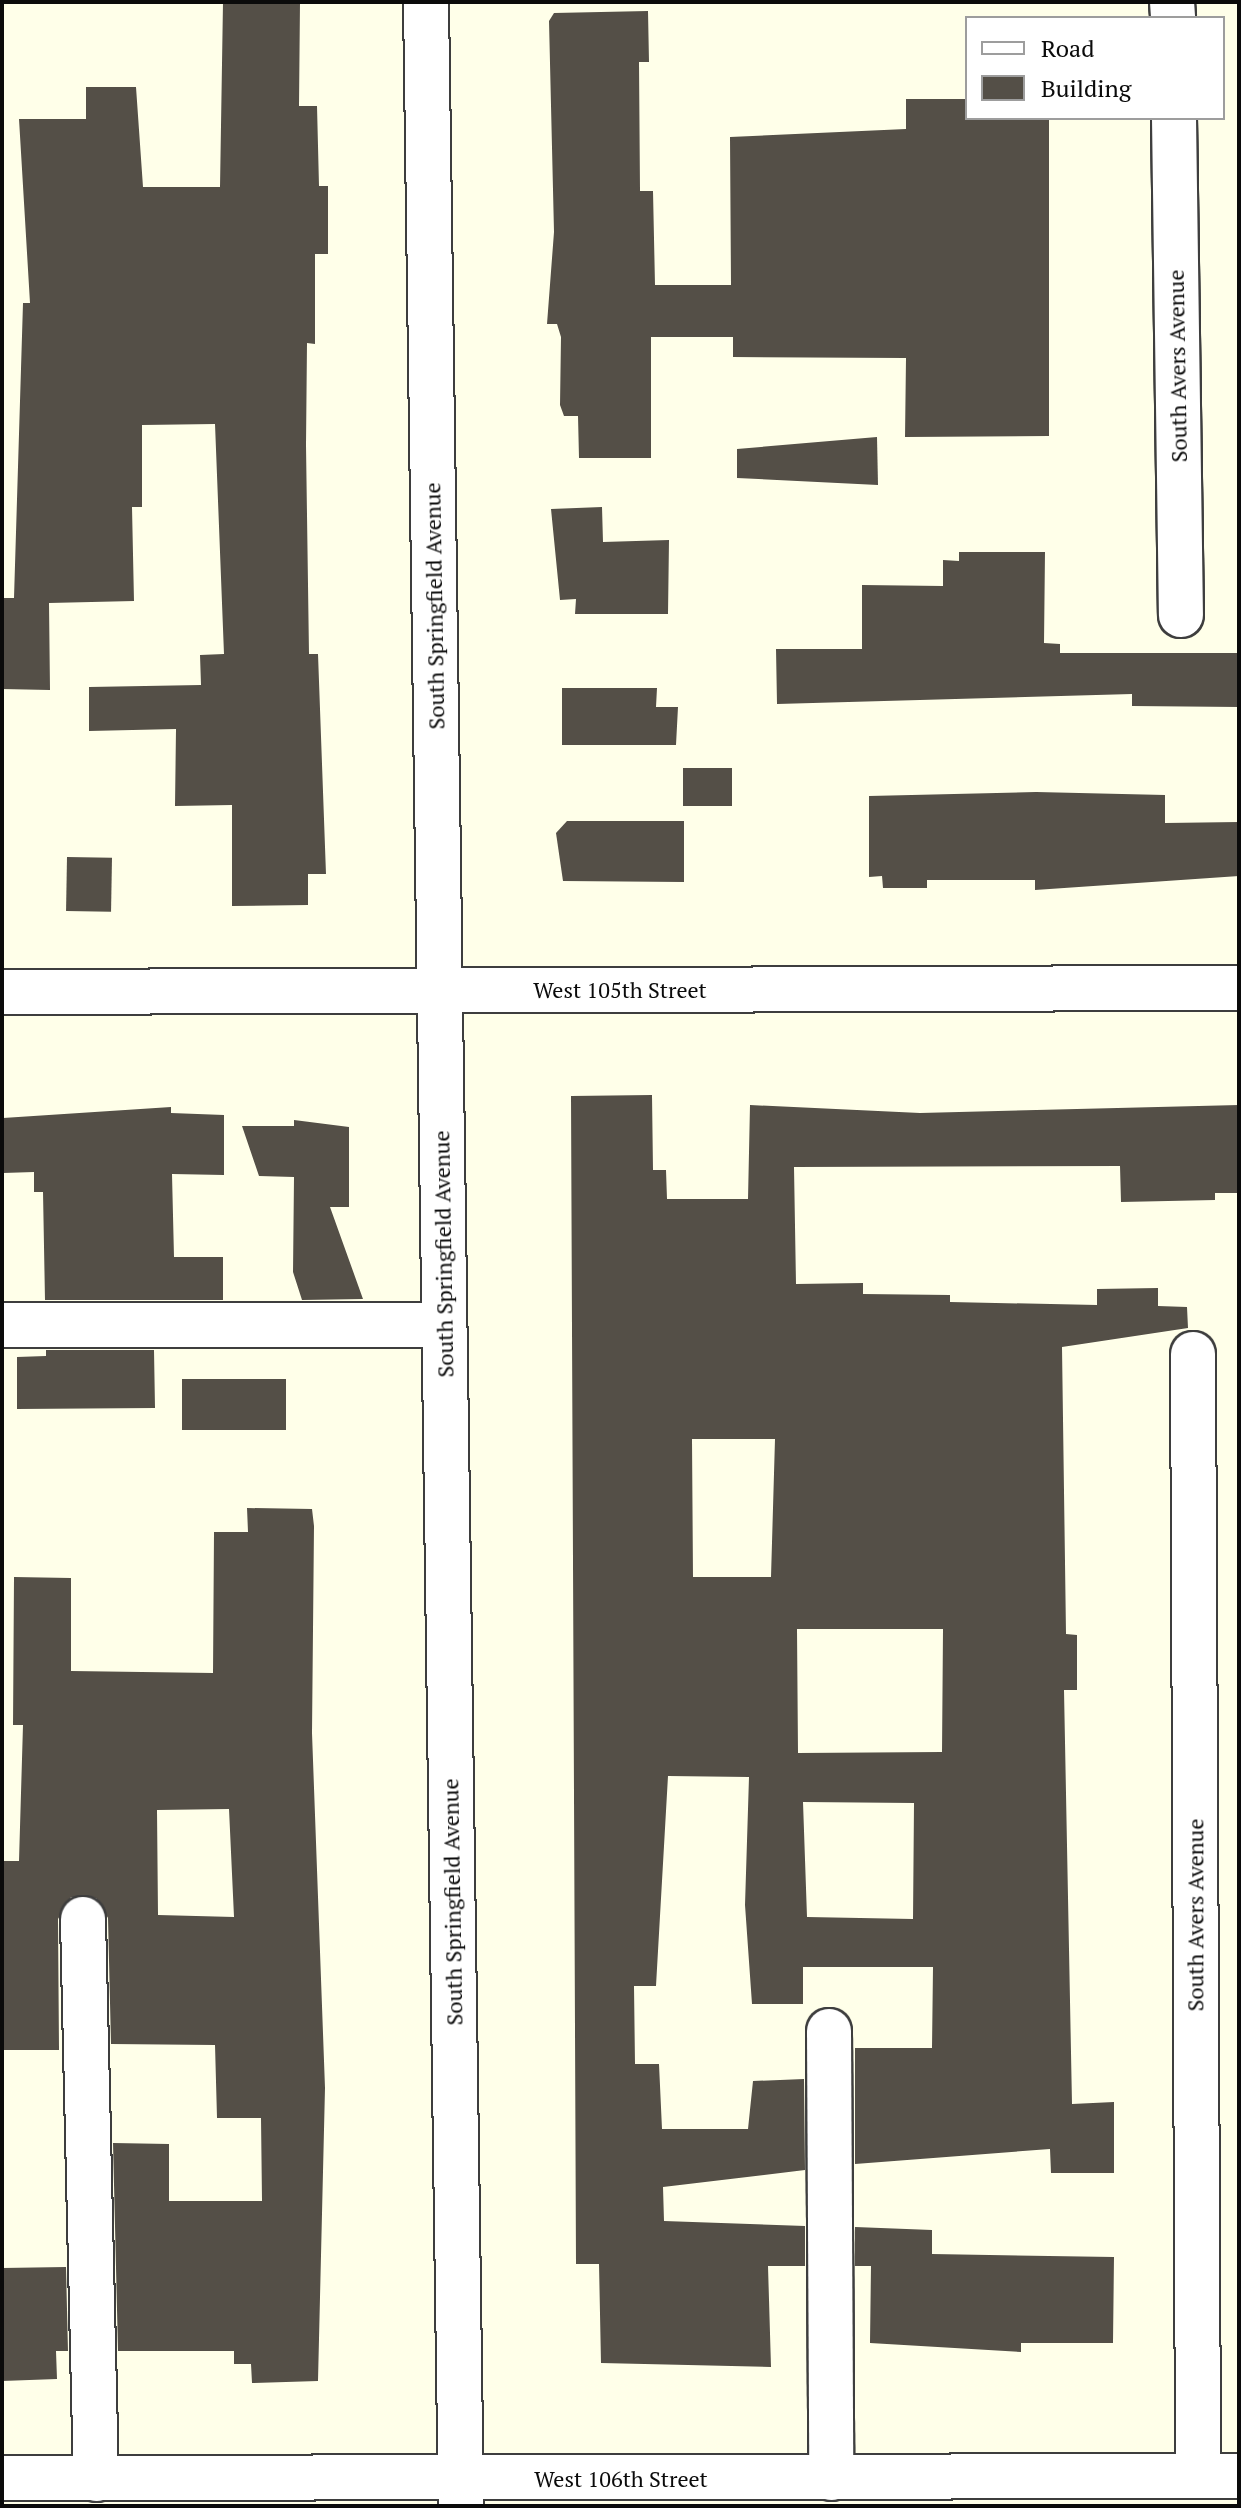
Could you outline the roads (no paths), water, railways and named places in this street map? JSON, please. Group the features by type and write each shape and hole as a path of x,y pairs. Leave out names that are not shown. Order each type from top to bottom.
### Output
{"street":[{"name":"South Springfield Avenue","path":"426,2 460,2493"},
{"name":"South Avers Avenue","path":"1174,120 1181,615"},
{"name":"West 105th Street","path":"2,992 1239,988"},
{"path":"2,1325 444,1325"},
{"name":"South Avers Avenue","path":"1193,1354 1219,2476"},
{"path":"83,1919 96,2479"},
{"path":"829,2031 831,2478"},
{"name":"West 106th Street","path":"2,2478 460,2493 831,2478 1219,2476"}]}
